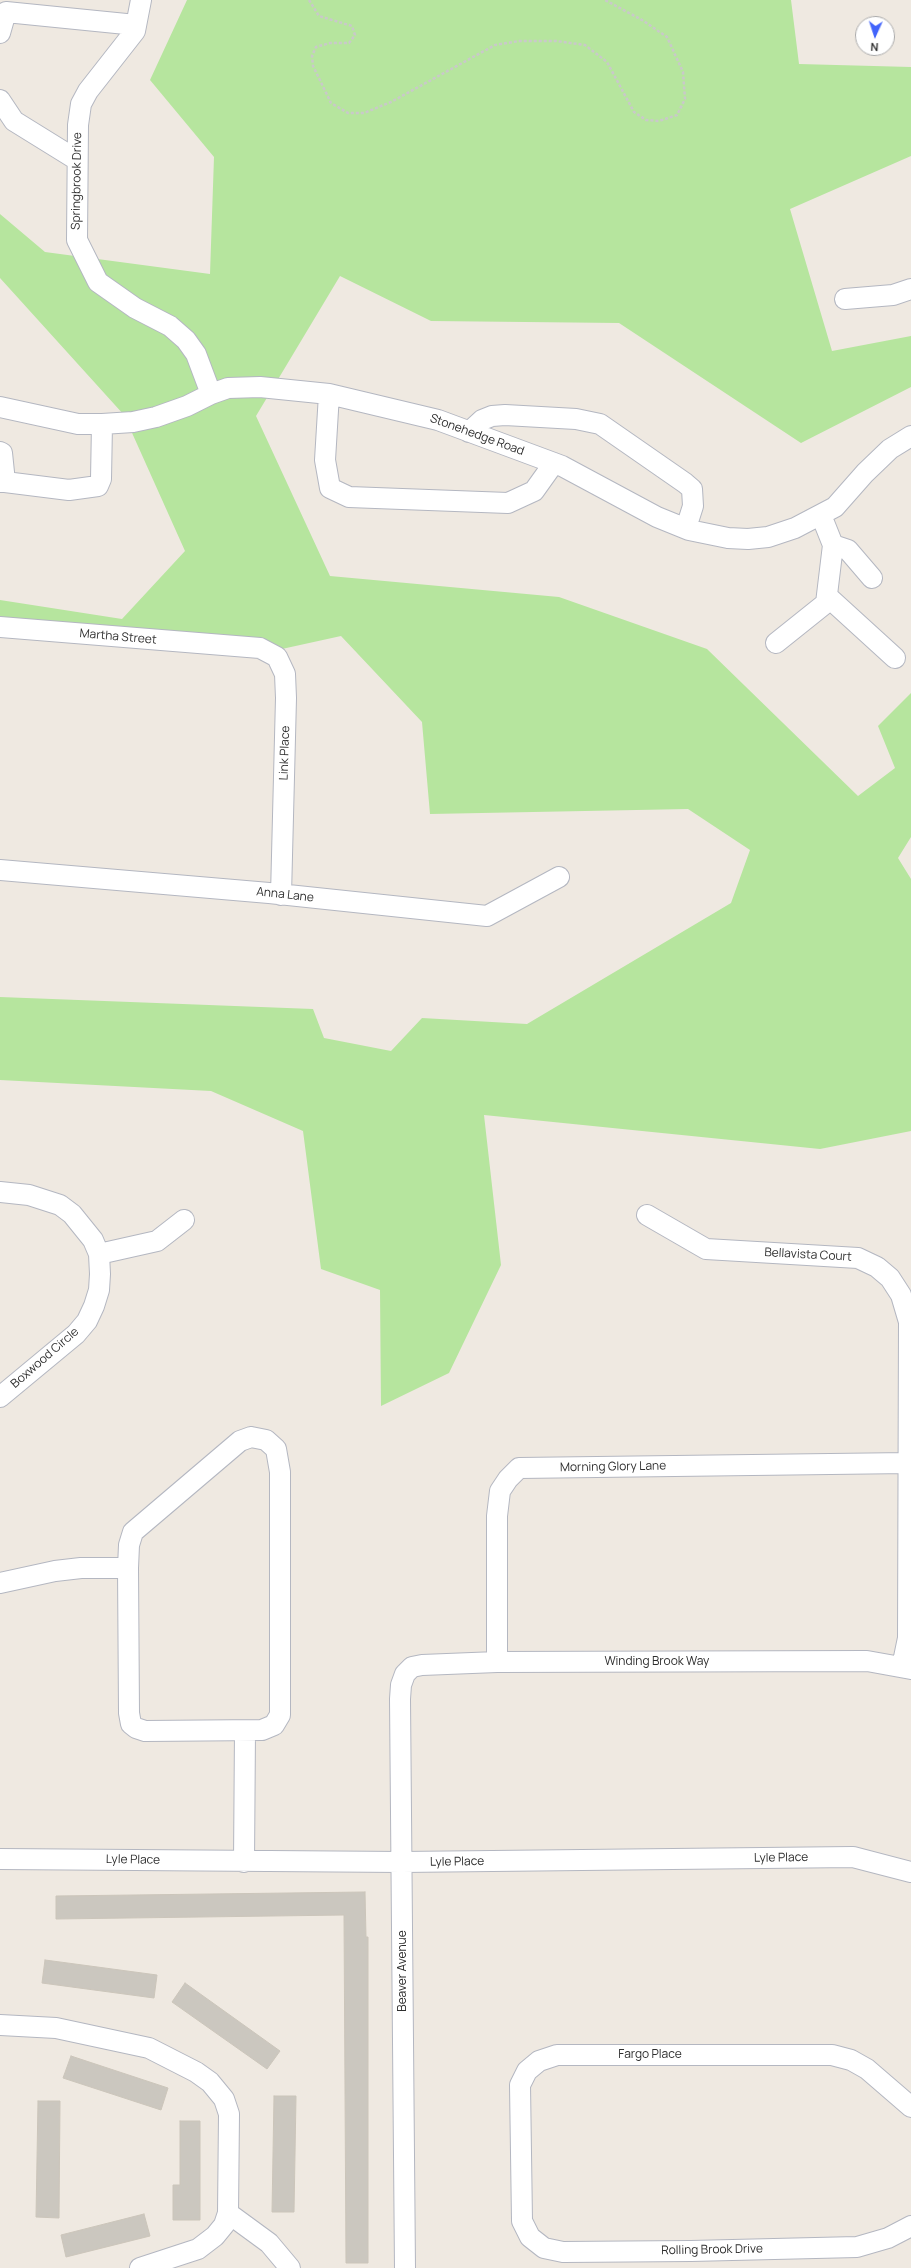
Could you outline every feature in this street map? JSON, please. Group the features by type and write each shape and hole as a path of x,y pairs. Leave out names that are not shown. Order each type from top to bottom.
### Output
{"street":[{"name":"Springbrook Drive","path":"141,0 135,31 88,91 81,104 78,125 76,240 88,266 98,282 135,308 170,326 186,340 196,354 211,394"},
{"path":"0,33 6,12 136,25"},
{"path":"0,100 14,121 77,160"},
{"path":"845,298 893,295 911,289"},
{"name":"Stonehedge Road","path":"0,407 78,424 102,424 133,422 156,417 187,406 211,394 228,388 260,387 329,394 423,416 469,432 554,463 656,517 686,528 728,538 768,537 795,528 821,515 835,507 865,473 890,449 911,436"},
{"path":"329,394 326,460 330,488 349,497 508,502 534,491 554,463"},
{"path":"469,432 482,420 492,416 505,414 576,419 600,424 692,489 693,506 686,528"},
{"path":"0,452 2,453 3,482 70,490 98,486 101,479 102,424"},
{"path":"776,643 826,603 833,545 821,515"},
{"path":"833,545 848,550 872,578"},
{"path":"827,596 895,658"},
{"name":"Martha Street","path":"0,627 236,647"},
{"name":"Link Place","path":"236,647 260,648 277,656 285,674 281,895"},
{"name":"Anna Lane","path":"0,870 281,895 487,916 559,877"},
{"name":"Boxwood Circle","path":"0,1192 29,1195 60,1205 72,1214 83,1226 99,1254 99,1290 87,1321 76,1334 0,1397"},
{"name":"Bellavista Court","path":"647,1215 706,1249 858,1258 877,1267 890,1278 901,1295 909,1322 907,1668"},
{"path":"99,1254 157,1241 184,1220"},
{"path":"251,1437 266,1440 276,1449 280,1472 281,1706 280,1715 274,1725 262,1730 245,1731 145,1731 136,1728 131,1724 128,1568 129,1545 134,1532 240,1441 251,1437"},
{"name":"Morning Glory Lane","path":"497,1662 497,1516 500,1491 508,1479 520,1468 908,1463"},
{"path":"0,1583 62,1570 82,1568 128,1568"},
{"name":"Winding Brook Way","path":"405,1674 412,1667 422,1664 497,1662 867,1661 907,1668"},
{"name":"Beaver Avenue","path":"405,1674 401,1686 400,1699 405,2268"},
{"path":"244,1862 245,1731"},
{"name":"Lyle Place","path":"0,1859 402,1862 853,1857 911,1872"},
{"path":"0,2025 56,2028 149,2048 196,2072 210,2082 224,2099 229,2114 228,2213 224,2225 215,2236 198,2249 140,2268"},
{"name":"Fargo Place","path":"522,2221 520,2085 527,2071 539,2061 556,2055 832,2055 851,2060 867,2069 911,2107"},
{"path":"228,2213 269,2243 290,2268"},
{"name":"Rolling Brook Drive","path":"522,2221 530,2237 544,2248 563,2252 691,2260 857,2247 888,2238 911,2226"}],"path":[{"path":"309,0 319,16 352,26 354,35 349,43 330,43 316,47 312,56 313,66 331,103 348,113 364,113 391,102 495,45 526,41 556,41 585,45 607,62 634,112 646,120 659,121 677,115 684,99 683,72 667,37 642,20 605,0"}],"green space":[{"path":"187,0 791,0 799,64 911,67 911,156 790,209 832,351 911,336 911,387 801,443 619,323 431,321 340,276 256,416 330,576 559,597 707,649 858,796 895,768 878,726 911,693 911,837 898,858 911,879 911,1131 820,1149 484,1115 501,1265 449,1373 381,1406 380,1290 321,1269 303,1131 211,1091 0,1080 0,997 313,1009 324,1038 391,1051 422,1018 527,1024 731,903 750,850 688,809 430,814 422,722 341,636 250,656 0,630 0,600 122,619 185,551 124,415 0,278 0,214 45,252 210,274 214,157 150,80"}],"building":[{"path":"365,1892 366,1937 368,1937 368,2263 346,2263 344,1915 56,1919 56,1896"},
{"path":"45,1960 157,1975 154,1998 42,1983"},
{"path":"185,1983 280,2051 267,2069 172,2002"},
{"path":"71,2056 168,2088 161,2110 63,2078"},
{"path":"274,2096 296,2096 294,2212 272,2212"},
{"path":"38,2101 60,2101 59,2218 36,2217"},
{"path":"180,2121 200,2121 200,2220 173,2220 173,2185 180,2185"},
{"path":"144,2214 150,2236 66,2257 61,2235"}]}
